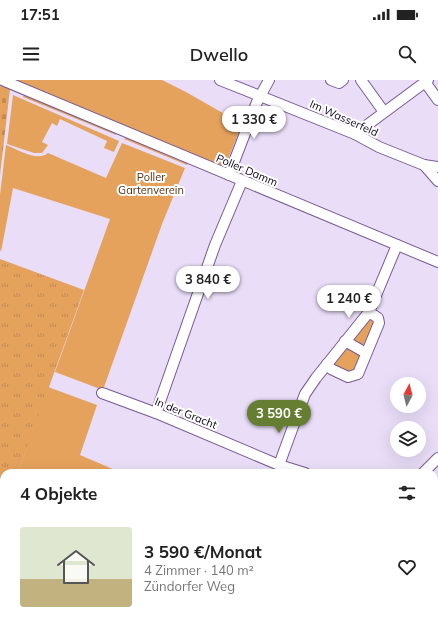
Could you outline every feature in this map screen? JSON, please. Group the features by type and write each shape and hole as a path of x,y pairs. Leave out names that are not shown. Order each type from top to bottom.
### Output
{"street":[{"name":"Poller Damm","path":"2,80 438,262"},
{"name":"Im Wasserfeld","path":"220,80 355,134 379,147 424,165 438,167"},
{"path":"229,175 257,102 268,80"},
{"path":"332,80 339,83 343,80"},
{"path":"361,80 384,112"},
{"path":"355,134 422,82 438,100"},
{"path":"424,165 438,181"},
{"path":"156,413 215,245 242,181"},
{"path":"279,465 306,394 313,382 369,312 398,245"},
{"path":"327,364 332,369 348,377 358,374 380,323 378,318 369,312"},
{"path":"345,341 366,353"},
{"name":"In der Gracht","path":"102,393 156,413 279,465 292,469"},
{"path":"426,469 438,458"}],"green space":[{"path":"13,80 162,80 242,124 224,167"},
{"path":"0,86 10,89 0,175"},
{"path":"24,93 116,132 116,135 23,97"},
{"path":"13,95 119,141 114,152 104,148 107,141 60,119 57,126 52,123 42,142 48,145 42,153 34,153 7,144"},
{"path":"127,137 188,163 187,165 124,139"},
{"name":"Poller Gartenverein","path":"122,143 185,168 162,224 103,390 55,372 110,219 13,188 1,252 0,195 6,145 33,156 48,153 106,178"},
{"path":"0,259 84,290 19,469 0,469"},
{"path":"370,317 375,321 364,346 362,347 353,341 354,335"},
{"path":"348,347 361,356 355,371 350,374 333,365 339,354"},
{"path":"48,387 97,405 80,455 113,469 19,469"}]}
